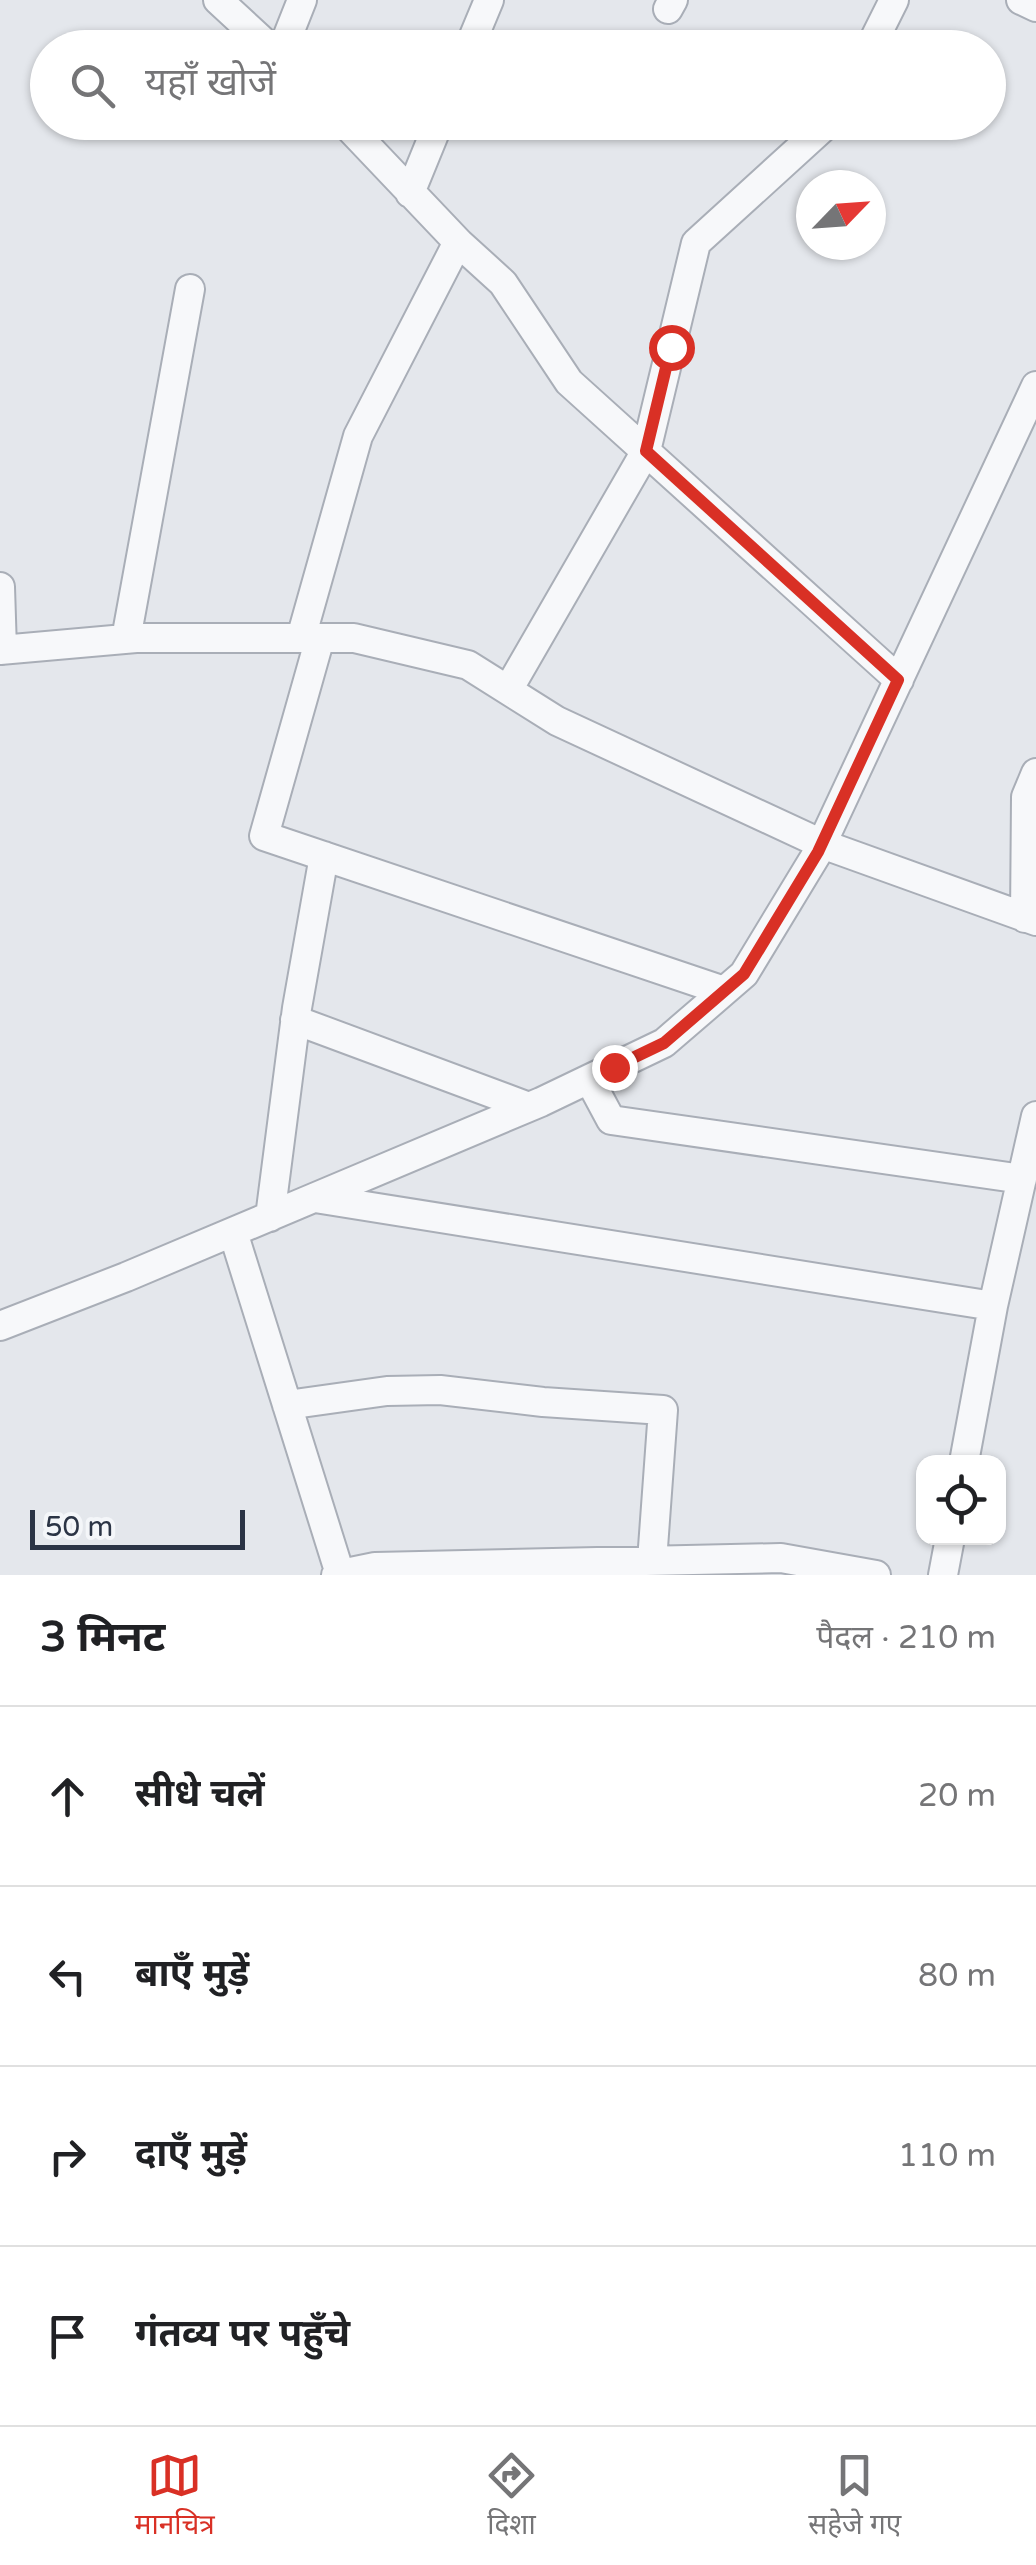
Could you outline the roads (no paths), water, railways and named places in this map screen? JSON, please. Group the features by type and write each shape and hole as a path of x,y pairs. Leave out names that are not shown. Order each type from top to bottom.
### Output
{"street":[{"path":"218,0 250,30"},
{"path":"290,30 302,0"},
{"path":"478,30 489,0"},
{"path":"879,30 894,0"},
{"path":"1021,0 1036,7"},
{"path":"361,140 503,283 570,382 898,680"},
{"path":"410,193 432,140"},
{"path":"508,690 646,451 696,243 809,140"},
{"path":"458,242 358,436 264,836 724,991"},
{"path":"126,638 190,289"},
{"path":"0,1326 530,1107 664,1043 744,974 822,844 1036,386"},
{"path":"0,587 1,650 126,638 354,638 468,665 557,722 822,844 1030,920 1026,797 1036,773"},
{"path":"270,1216 295,1020 324,856"},
{"path":"295,1020 530,1107"},
{"path":"589,1079 611,1120 1022,1179"},
{"path":"965,1455 993,1306 1036,1116"},
{"path":"314,1198 993,1306"},
{"path":"233,1232 338,1574 375,1567 653,1568 780,1558 876,1575"},
{"path":"287,1405 387,1390 440,1390 663,1410 653,1568"},
{"path":"943,1575 949,1545"}]}
